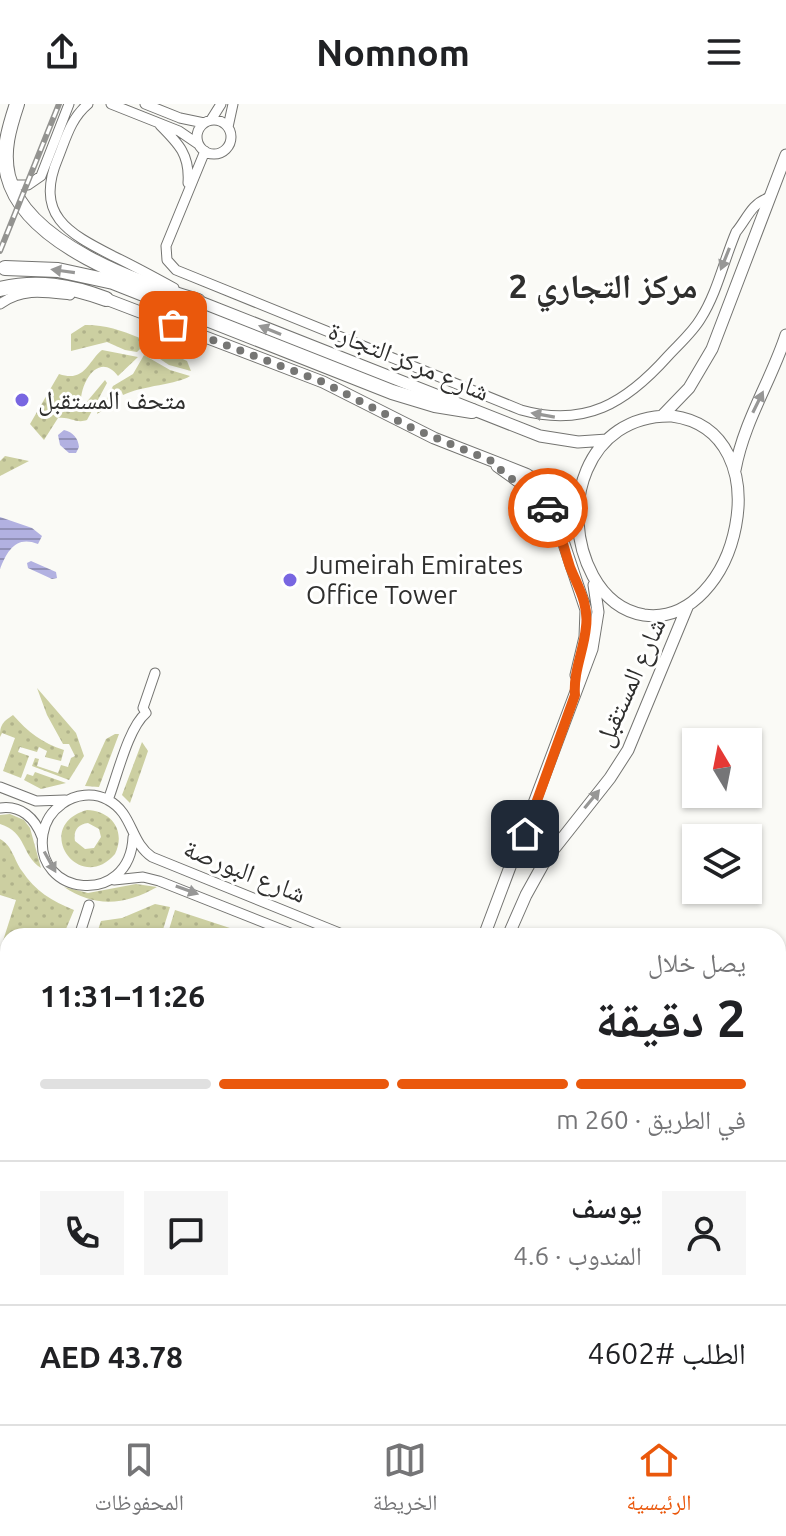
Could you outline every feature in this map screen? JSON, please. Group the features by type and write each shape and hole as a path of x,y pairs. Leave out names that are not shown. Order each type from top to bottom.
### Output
{"highway":[{"path":"17,104 6,147 11,185 37,221 69,249 149,284 198,301"},
{"path":"5,268 58,270 113,282 392,392 435,405 472,411"},
{"path":"0,289 24,284 48,284 106,299"}],"main road":[{"path":"662,416 689,388 712,349 786,155"},
{"name":"شارع مركز التجارة","path":"106,299 323,382 414,429 526,474 551,488 576,522"},
{"name":"شارع مركز التجارة","path":"198,301 472,411 552,439 578,442 607,440"},
{"path":"735,471 725,447 707,428 692,420 662,416 633,422 607,440 582,482 576,522 583,556 608,597 636,613 666,614 688,605 714,578 728,549 737,508 735,471 750,418 786,335"},
{"path":"494,462 502,472 536,494 550,510 583,596 586,628 575,678 575,695"},
{"name":"شارع المستقبل","path":"486,928 592,649 597,625 593,576"},
{"name":"شارع المستقبل","path":"512,928 546,859 610,778 628,750 688,605"}],"street":[{"path":"11,185 28,185 41,176 69,104"},
{"path":"94,104 88,104 73,122 51,174 50,199 56,216 73,236 198,301"},
{"path":"111,104 179,131 202,147 218,153 226,148 231,139 228,127 233,104"},
{"path":"145,104 180,118 221,121 228,127"},
{"path":"221,104 197,135 202,147 166,246 167,260 172,268 535,414 568,416 607,406 643,384 698,323 736,232 756,203 768,198"},
{"path":"154,120 186,155 189,170 185,199"},
{"path":"0,304 14,296 39,291 106,299"},
{"path":"108,800 155,673"},
{"path":"0,787 41,802 87,795 108,800 125,815 133,837 128,862 111,880 90,886 70,883 47,861 34,822 0,798"},
{"path":"42,839 50,815 69,800"},
{"path":"0,808 17,808"},
{"name":"شارع البورصة","path":"133,837 146,853 158,860 327,928"},
{"name":"شارع البورصة","path":"111,880 143,877 159,881 278,928"},
{"path":"82,928 89,905"},
{"path":"160,1424 179,1424"}],"green space":[{"path":"85,325 111,328 138,337 187,361 191,371 169,365 142,347 137,352 107,342 71,351 71,334"},
{"path":"102,350 138,357 118,376 104,367 92,373 84,387 81,403 85,404 105,380 107,383 87,420 58,418 44,440 30,424 59,374 75,376 85,370"},
{"path":"144,355 170,370 190,376 123,395 121,390 112,396 114,403 97,414 99,405 106,400 113,386 133,374"},
{"path":"5,456 29,461 0,476 0,461"},
{"path":"37,688 76,733 84,756 69,780 32,766 35,758 39,759 37,766 58,773 61,765 68,767 75,756 69,744 63,744"},
{"path":"13,715 36,736 64,750 61,761 45,757 47,751 39,747 37,752 20,747 18,752 29,756 21,778 3,771 15,738 2,733 0,737 1,729"},
{"path":"119,734 99,787 85,786 106,739"},
{"path":"142,742 148,751 130,803 122,795"},
{"path":"35,772 66,783 41,789 24,780 27,774 33,776"},
{"path":"87,810 110,818 118,830 115,854 101,865 88,867 76,863 66,854 62,842 63,830 71,818","holes":["88,823 99,829 101,837 94,848 85,849 75,841 79,826"]},
{"path":"10,814 24,820 30,828 41,868 30,857 15,832 0,824 0,815"},
{"path":"0,839 38,890 74,910 66,928 7,928 16,900 0,895"},
{"path":"136,884 157,887 134,898 110,902 87,898 64,887 88,893"},
{"path":"155,904 170,907 163,928 99,928 101,921 122,918"},
{"path":"175,910 230,928 169,928"}],"water":[{"path":"64,430 76,438 79,447 76,453 69,453 60,445 58,435"},
{"path":"0,517 32,528 42,536 38,544 24,542 13,546 0,569"},
{"path":"31,561 56,572 57,578 52,579 28,568 27,563"}],"railway":[{"path":"0,251 59,104"}],"way so far":[{"path":"173,325 323,382 414,429 494,462 502,472 536,494 548,508"}],"place":[{"name":"متحف المستقبل","path":"22,400"},
{"name":"Jumeirah Emirates Office Tower","path":"290,580"}],"district":[{"name":"مركز التجاري 2","path":"603,286"}],"route":[{"path":"525,834 575,695 575,678 586,628 583,596 569,565 559,529 548,508"}]}
